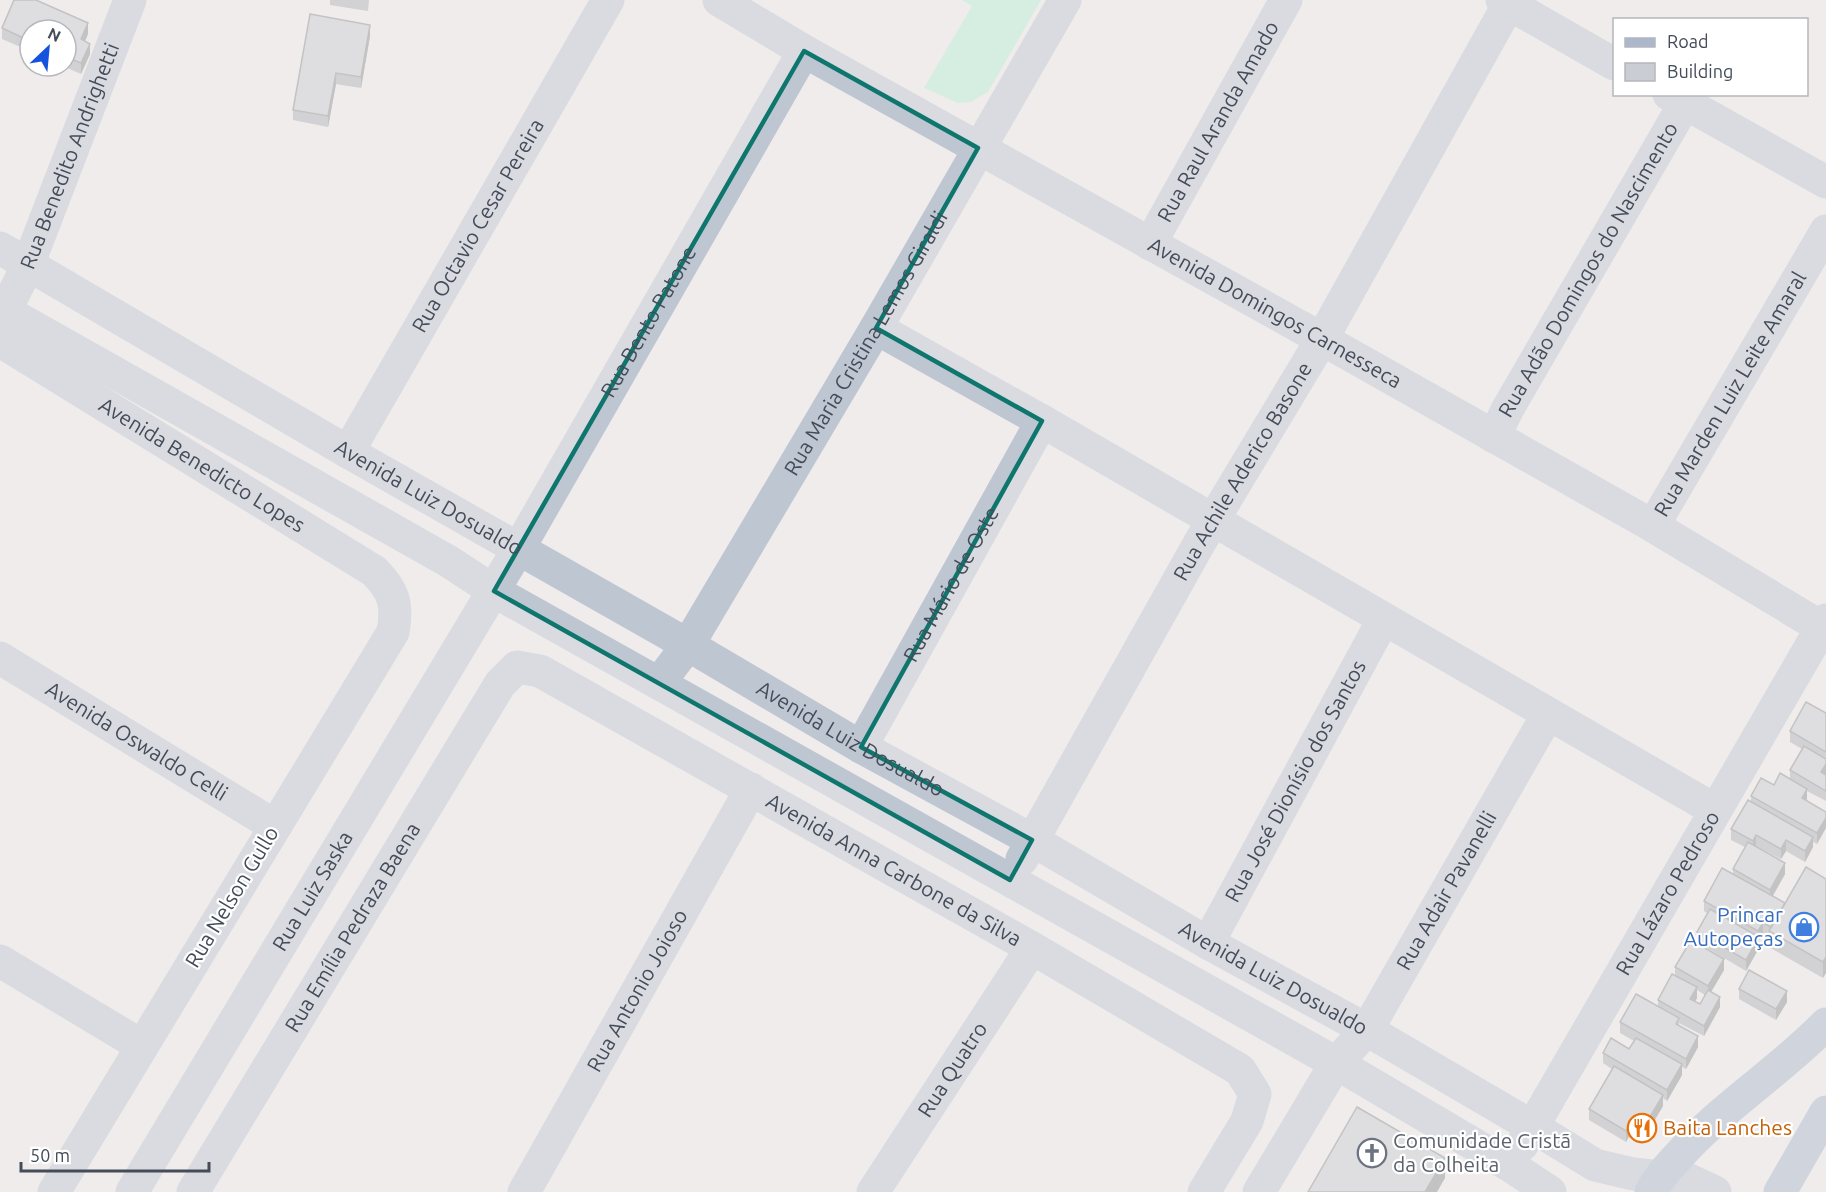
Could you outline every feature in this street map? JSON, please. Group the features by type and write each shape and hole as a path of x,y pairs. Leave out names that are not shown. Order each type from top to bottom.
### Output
{"main road":[{"path":"1655,1185 1708,1124 1804,1046 1826,1024"},
{"path":"1780,1192 1826,1113"}],"street":[{"name":"Rua Benedito Andrighetti","path":"2,320 28,265 130,0"},
{"name":"Rua Octavio Cesar Pereira","path":"348,452 608,0"},
{"name":"Avenida Domingos Carnesseca","path":"719,0 804,51 1653,526 1824,626"},
{"name":"Rua Maria Cristina Lemos Giraldi","path":"659,683 688,645 876,328 1065,0"},
{"name":"Rua Raul Aranda Amado","path":"1150,244 1286,0"},
{"path":"1507,1 1613,63"},
{"name":"Rua Achile Aderico Basone","path":"1010,880 1213,520 1322,339 1507,1"},
{"name":"Rua Bento Patone","path":"494,591 804,51"},
{"path":"1677,99 1826,182"},
{"name":"Rua Adão Domingos do Nascimento","path":"1494,437 1677,99"},
{"name":"Rua Marden Luiz Leite Amaral","path":"1653,526 1826,231"},
{"name":"Avenida Luiz Dosualdo","path":"0,248 348,452 688,645 861,747 1032,840 1208,943 1367,1030 1595,1165 1633,1174 1655,1185 1689,1180 1715,1192"},
{"name":"Avenida Luiz Dosualdo","path":"2,320 448,561 494,591 1336,1063 1509,1165 1550,1192"},
{"name":"Avenida Benedicto Lopes","path":"2,320 374,571 387,583 394,598"},
{"path":"876,328 1042,421 1715,810"},
{"name":"Rua Mário de Oste","path":"861,747 1042,421"},
{"name":"Rua Luiz Saska","path":"132,1192 494,591"},
{"name":"Rua Nelson Gullo","path":"54,1192 393,632 396,615 394,598"},
{"name":"Rua José Dionísio dos Santos","path":"1208,943 1383,620"},
{"name":"Rua Lázaro Pedroso","path":"1509,1165 1824,626"},
{"name":"Avenida Oswaldo Celli","path":"0,658 275,826"},
{"name":"Avenida Anna Carbone da Silva","path":"517,667 540,671 1032,948 1240,1070 1255,1094 1247,1121 1204,1192"},
{"name":"Rua Emília Pedraza Baena","path":"193,1192 500,684 517,667"},
{"name":"Rua Adair Pavanelli","path":"1259,1192 1336,1063 1367,1030 1548,714"},
{"name":"Rua Antonio Joioso","path":"524,1192 751,789"},
{"name":"Rua Quatro","path":"873,1192 1032,948"},
{"path":"0,961 142,1046"}],"highlighted area":[{"path":"804,51 978,148 876,328 1042,421 861,747 1032,840 1010,880 494,591"}],"green space":[{"path":"962,0 1041,0 988,92 971,102 958,103 924,88 972,6"}],"building":[{"path":"14,0 36,0 77,18 18,18 18,35 2,28"},
{"path":"310,14 370,25 361,77 336,73 328,116 293,110"},
{"path":"78,19 88,23 81,39 90,44 81,63 78,62"},
{"path":"1806,702 1826,713 1826,752 1790,731"},
{"path":"1804,746 1826,759 1821,772 1826,775 1826,791 1790,770"},
{"path":"1780,773 1807,789 1802,798 1826,812 1826,818 1817,833 1751,796 1761,778 1774,785"},
{"path":"1748,800 1813,837 1805,851 1786,840 1781,849 1756,835 1753,841 1731,829"},
{"path":"1748,842 1785,863 1770,890 1733,869"},
{"name":"Princar Autopeças","path":"1806,867 1826,879 1826,957 1823,962 1769,931"},
{"path":"1722,868 1785,903 1771,927 1763,923 1758,931 1704,901"},
{"path":"1710,909 1759,937 1746,960 1697,932"},
{"path":"1691,940 1724,959 1708,986 1675,967"},
{"path":"1749,970 1787,991 1776,1009 1739,989"},
{"path":"1672,974 1697,987 1690,999 1700,1004 1708,990 1720,997 1704,1026 1658,1000"},
{"path":"1636,994 1679,1018 1676,1024 1698,1036 1686,1059 1620,1022"},
{"path":"1611,1038 1629,1049 1636,1038 1682,1064 1667,1090 1603,1053"},
{"path":"1614,1066 1663,1095 1644,1127 1632,1120 1626,1131 1589,1109"},
{"name":"Comunidade Cristã da Colheita","path":"1357,1107 1445,1158 1425,1192 1308,1192"}],"place":[{"name":"Princar Autopeças","path":"1804,927"},
{"name":"Baita Lanches","path":"1642,1128"},
{"name":"Comunidade Cristã da Colheita","path":"1372,1153"}]}
